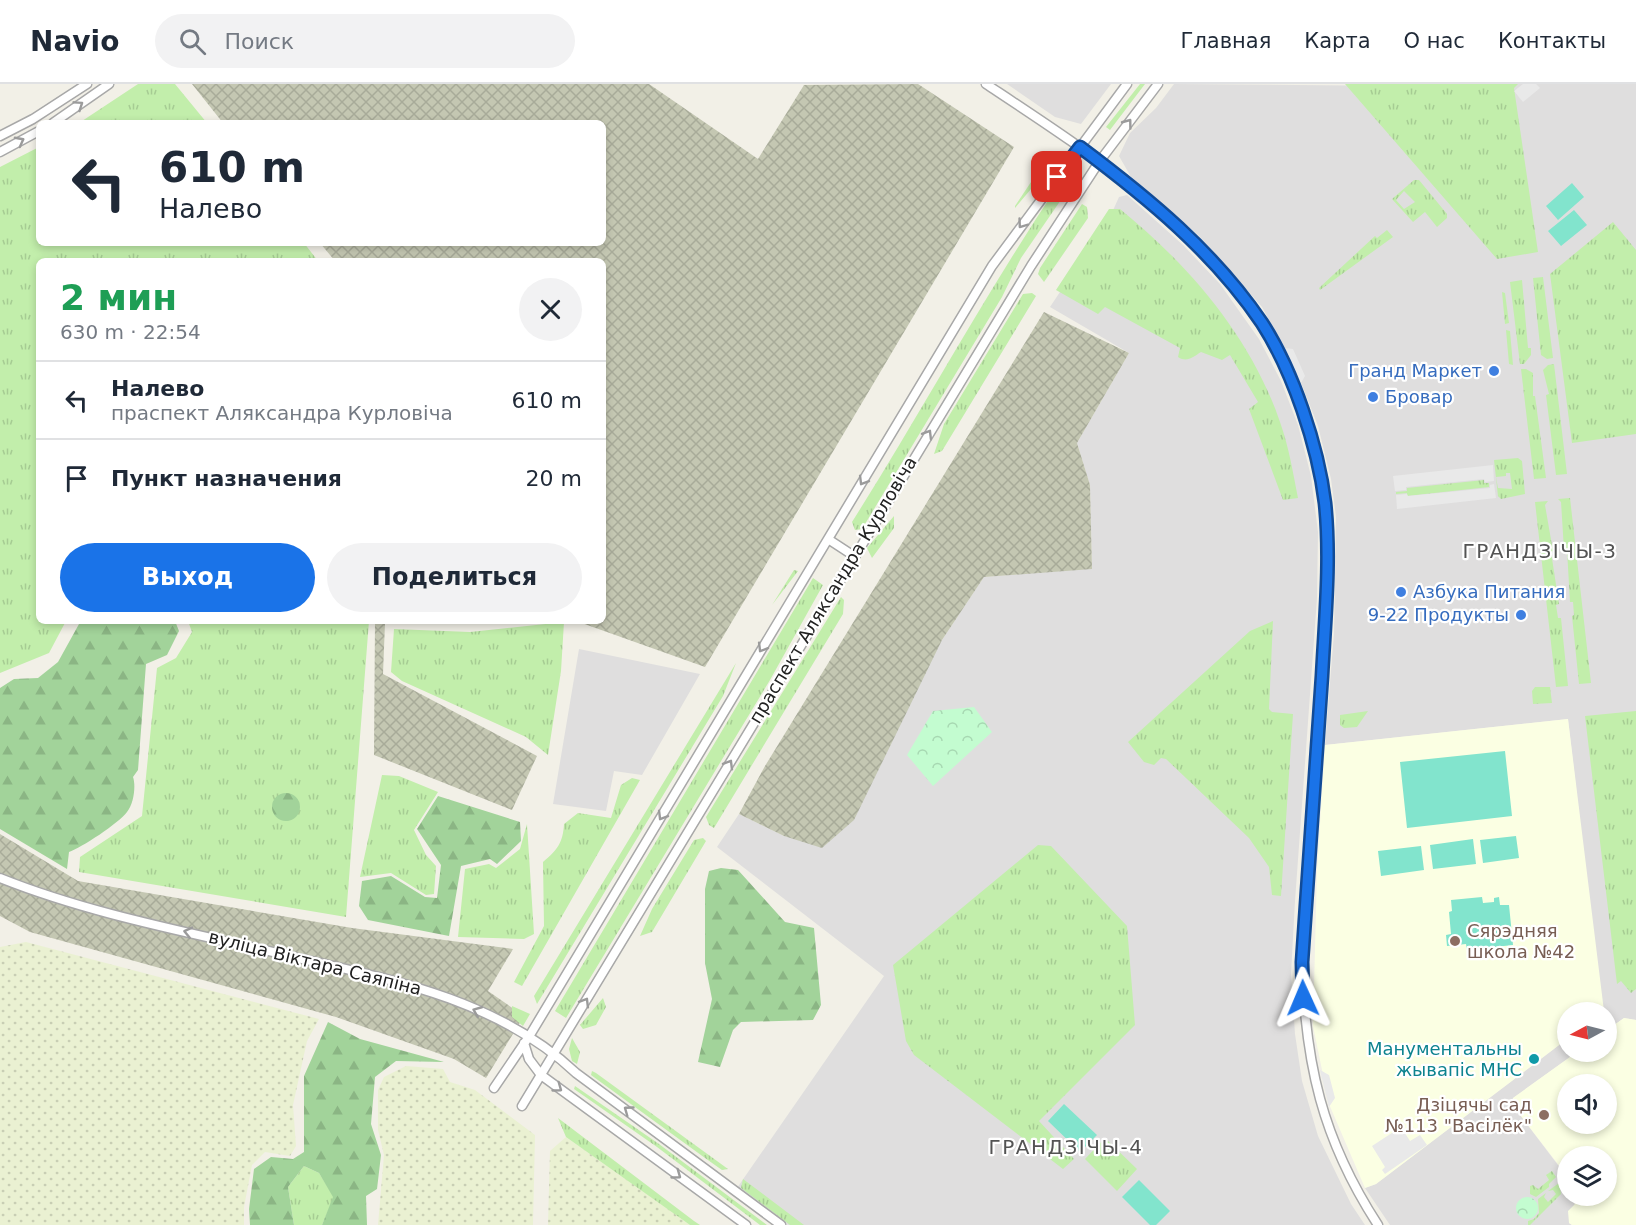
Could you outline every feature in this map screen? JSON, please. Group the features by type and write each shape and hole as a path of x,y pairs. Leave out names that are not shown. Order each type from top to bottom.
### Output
{"street":[{"path":"0,136 87,84"},
{"path":"986,84 1080,147 1163,211 1209,257 1255,314 1289,377 1319,472 1326,519 1326,587 1302,962 1304,1016 1310,1065 1321,1110 1352,1179 1378,1225"},
{"name":"праспект Аляксандра Курловіча","path":"494,1088 527,1039 992,266 1127,84"},
{"name":"праспект Аляксандра Курловіча","path":"522,1106 1031,266 1099,162 1158,84"},
{"path":"57,120 103,85"},
{"path":"0,152 36,133"},
{"path":"828,539 854,556"},
{"name":"вуліца Віктара Саяпіна","path":"0,878 35,892 98,910 391,979 444,997 555,1053 576,1073 781,1225"},
{"path":"527,1039 530,1059 541,1075 746,1225"}],"shaded area":[{"path":"192,84 649,84 758,159 804,85 918,84 1014,147 705,667 584,624 606,624 606,258 332,258 322,246 606,246 606,120 221,120"},
{"path":"1007,84 1111,84 1081,124 1055,117"},
{"path":"1174,84 1512,87 1515,84 1636,84 1636,1020 1624,1018 1617,1023 1617,1002 1601,1002 1568,719 1325,745 1334,633 1336,517 1331,479 1318,426 1294,365 1262,307 1199,236 1131,177 1119,156 1130,133 1156,108"},
{"path":"1523,84 1536,84 1540,88 1523,102 1514,91"},
{"path":"1127,195 1183,245 1220,284 1259,339 1281,381 1298,425 1311,476 1318,532 1317,598 1291,974 1295,1034 1302,1081 1318,1136 1351,1204 1365,1225 788,1225 737,1188 884,976 717,847 739,814 784,836 942,640 984,577 1092,568 1090,485 1077,443 1129,353 1050,307 1110,217 1119,197"},
{"path":"1044,312 1129,353 1077,443 1090,485 1092,569 984,577 942,640 854,820 822,848 784,836 739,814 765,766"},
{"path":"1284,348 1293,349 1305,376 1301,383"},
{"path":"1493,465 1494,481 1485,482 1484,479 1406,487 1406,490 1395,491 1393,476"},
{"path":"1494,484 1496,498 1397,509 1396,495 1407,494 1408,496 1490,488 1490,485"},
{"path":"375,624 385,624 383,674 537,756 512,810 374,755"},
{"path":"579,649 700,674 642,775 614,771 606,811 553,804"},
{"name":"Сярэдняя школа №42","path":"1568,719 1603,1002 1557,1002 1557,1047 1376,1184 1365,1188 1329,1104 1313,1026 1317,871 1325,745"},
{"path":"0,834 78,881 352,928 513,949 488,991 524,1016 486,1078 454,1059 336,1017 30,932 0,916"},
{"path":"26,942 319,1019 307,1041 293,1105 296,1146 290,1156 265,1152 252,1165 244,1207 244,1225 0,1225 0,947"},
{"name":"Дзіцячы сад №113 \"Васілёк\"","path":"1624,1018 1636,1020 1636,1225 1572,1225 1569,1223 1568,1211 1573,1206 1617,1206 1617,1146 1557,1146 1557,1163 1514,1107 1513,1098 1563,1062 1617,1062 1617,1023"},
{"path":"1557,1047 1557,1062 1563,1062 1513,1098 1514,1107 1557,1164 1557,1206 1574,1206 1569,1223 1572,1225 1390,1225 1365,1188 1376,1184"},
{"path":"406,1066 443,1069 450,1082 475,1090 535,1135 533,1225 378,1225 384,1155 378,1130 378,1090 384,1077"},
{"path":"1320,1070 1329,1075 1335,1098 1329,1107"},
{"path":"1401,1127 1410,1141 1420,1135 1427,1145 1385,1174 1382,1170 1385,1167 1372,1146"},
{"path":"566,1137 690,1225 548,1225 550,1151"}],"green space":[{"path":"138,84 175,84 205,120 84,120"},
{"path":"1140,84 1145,84 1110,130 1106,127"},
{"path":"1345,84 1518,84 1514,88 1538,252 1497,259"},
{"path":"36,149 36,246 306,246 316,258 36,258 36,624 64,624 49,653 0,673 0,167"},
{"path":"1035,176 1042,176 1015,208 1015,206"},
{"path":"1414,180 1419,180 1447,214 1447,218 1437,227 1425,212 1413,222 1392,199","holes":["1404,191 1415,202 1404,209 1396,200"]},
{"path":"1572,183 1584,197 1558,220 1546,206"},
{"path":"1057,187 1065,194 1021,258 1002,297 862,529 855,530 852,522 1004,270"},
{"path":"1082,204 1087,207 1088,218 1044,282 1038,274 1040,268"},
{"path":"1109,209 1120,209 1170,254 1215,305 1235,332 1268,391 1280,422 1298,498 1283,500 1249,409 1258,402 1230,355 1222,360 1201,352 1190,359 1181,359 1178,357 1180,348 1105,307 1098,314 1056,290"},
{"path":"1574,210 1587,225 1561,246 1548,231"},
{"path":"1613,222 1636,250 1636,434 1572,443 1550,274"},
{"path":"1387,230 1393,237 1320,290 1319,288 1375,236 1377,238"},
{"path":"1543,277 1553,358 1547,359 1541,355 1533,278"},
{"path":"1522,280 1528,348 1531,348 1531,355 1524,364 1520,364 1510,282"},
{"path":"1502,292 1505,293 1509,323 1505,324"},
{"path":"1032,293 1036,296 942,451 934,454 944,424 1023,294"},
{"path":"1506,330 1510,331 1513,365 1509,364"},
{"path":"1554,364 1567,474 1556,475 1546,395 1549,394 1543,370 1548,365"},
{"path":"1521,369 1533,373 1533,396 1535,396 1546,478 1534,479"},
{"path":"1518,458 1522,461 1525,494 1501,499 1498,496 1494,460","holes":["1510,473 1512,489 1498,488 1496,477"]},
{"path":"1484,480 1484,483 1489,483 1489,487 1407,496 1407,493 1396,494 1396,492 1407,491 1407,488"},
{"path":"1570,498 1591,683 1579,684 1572,616 1574,615 1573,602 1570,602 1567,550 1564,550 1561,502 1558,499"},
{"path":"1548,501 1545,505 1553,551 1551,552 1559,604 1556,605 1558,618 1561,618 1568,686 1556,687 1535,502"},
{"path":"894,516 894,528 872,558 867,548"},
{"path":"794,570 798,571 772,605"},
{"path":"813,578 823,585 770,680 566,1018 555,1011"},
{"path":"841,597 844,600 843,614 714,828 709,825 706,817"},
{"path":"1273,621 1269,709 1272,712 1293,714 1281,896 1272,895 1269,867 1249,838 1166,759 1161,758 1154,765 1144,762 1128,742 1250,631"},
{"path":"79,624 176,624 179,631 167,655 146,664 138,770 133,777 134,794 129,809 123,817 108,828 69,852 67,869 0,829 0,688 14,679 38,678 58,662"},
{"path":"189,624 369,624 346,917 79,872 80,857 142,816 157,668 176,658 192,632"},
{"path":"564,624 561,671 548,755 526,737 402,681 391,672 394,629 470,632"},
{"path":"736,663 723,696 537,1004 534,996"},
{"path":"1535,687 1550,687 1552,703 1533,704 1532,691"},
{"path":"974,707 992,732 933,786 907,755 933,711"},
{"path":"1368,711 1357,727 1344,728 1340,725 1340,715"},
{"path":"1636,711 1636,989 1631,993 1621,981 1617,984 1585,716"},
{"path":"1505,751 1512,816 1407,828 1400,762"},
{"path":"382,775 399,776 438,792 414,830 426,855 436,866 434,894 426,895 391,873 360,877"},
{"path":"632,778 640,780 522,986 514,982 544,926 543,862 558,846 564,824 578,813 611,818 621,785"},
{"path":"286,793 296,797 300,807 296,817 286,821 276,817 272,807 276,797"},
{"path":"438,796 520,822 521,841 497,864 490,859 461,866 449,936 368,920 359,906 362,881 391,876 425,897 437,898 441,865 417,829"},
{"path":"527,824 534,934 524,939 458,937 465,869 489,864 496,868 520,849"},
{"path":"1516,836 1519,858 1483,863 1480,840"},
{"path":"703,838 706,841 652,932 640,936 652,909 694,840"},
{"path":"1473,839 1476,864 1433,869 1430,845"},
{"path":"1038,845 1051,846 1127,926 1135,1025 1039,1121 1074,1159 1063,1169 914,1055 906,1041 893,965"},
{"path":"1421,846 1424,870 1381,876 1378,851"},
{"path":"721,868 738,870 785,922 814,928 821,1005 813,1020 741,1022 733,1030 720,1067 698,1062 712,999 705,963 705,889 709,871"},
{"path":"1482,897 1483,903 1494,902 1494,898 1499,897 1500,905 1509,905 1513,945 1467,950 1466,944 1447,946 1446,935 1451,934 1449,912 1452,911 1451,900"},
{"path":"603,998 606,1007 596,1025 583,1029 580,1025"},
{"path":"512,1006 530,1014 523,1026 512,1017"},
{"path":"328,1022 360,1039 444,1062 396,1061 375,1077 371,1124 381,1155 377,1189 366,1196 367,1225 322,1225 333,1197 319,1173 304,1166 288,1187 294,1225 250,1225 249,1209 254,1169 271,1157 293,1159 304,1152 304,1076"},
{"path":"572,1038 580,1052 577,1064 572,1061 569,1049"},
{"path":"592,1071 728,1169 722,1170 705,1158 591,1075"},
{"path":"575,1086 659,1144 767,1225 760,1225 657,1147 574,1089"},
{"path":"1064,1104 1097,1135 1080,1152 1048,1121"},
{"path":"558,1118 700,1225 690,1225 566,1137"},
{"path":"1105,1138 1137,1169 1117,1191 1085,1159"},
{"path":"304,1166 319,1173 334,1197 322,1225 294,1225 288,1187"},
{"path":"1552,1171 1556,1177 1549,1187 1536,1197 1530,1194 1530,1186 1533,1185 1538,1189 1549,1180 1546,1175"},
{"path":"743,1179 804,1225 790,1225 741,1188"},
{"path":"1139,1180 1170,1211 1156,1225 1150,1225 1122,1197"},
{"path":"1557,1184 1557,1198 1528,1225 1528,1221 1534,1219 1539,1213 1538,1199 1546,1193 1544,1197 1548,1202 1556,1194 1553,1190 1548,1191"},
{"path":"1527,1197 1535,1200 1538,1208 1535,1216 1527,1219 1519,1216 1516,1208 1519,1200"}],"place":[{"name":"Гранд Маркет","path":"1494,371"},
{"name":"Бровар","path":"1373,397"},
{"name":"Азбука Питания","path":"1401,592"},
{"name":"9-22 Продукты","path":"1521,615"},
{"name":"Сярэдняя школа №42","path":"1455,941"},
{"name":"Манументальны жывапіс МНС","path":"1534,1059"},
{"name":"Дзіцячы сад №113 \"Васілёк\"","path":"1544,1115"}],"district":[{"name":"ГРАНДЗІЧЫ-3","path":"1540,551"},
{"name":"ГРАНДЗІЧЫ-4","path":"1066,1147"}],"route":[{"path":"1057,177 1080,147 1163,211 1209,257 1262,324 1289,377 1307,429 1324,501 1326,587 1324,648 1302,962 1303,998"}]}
